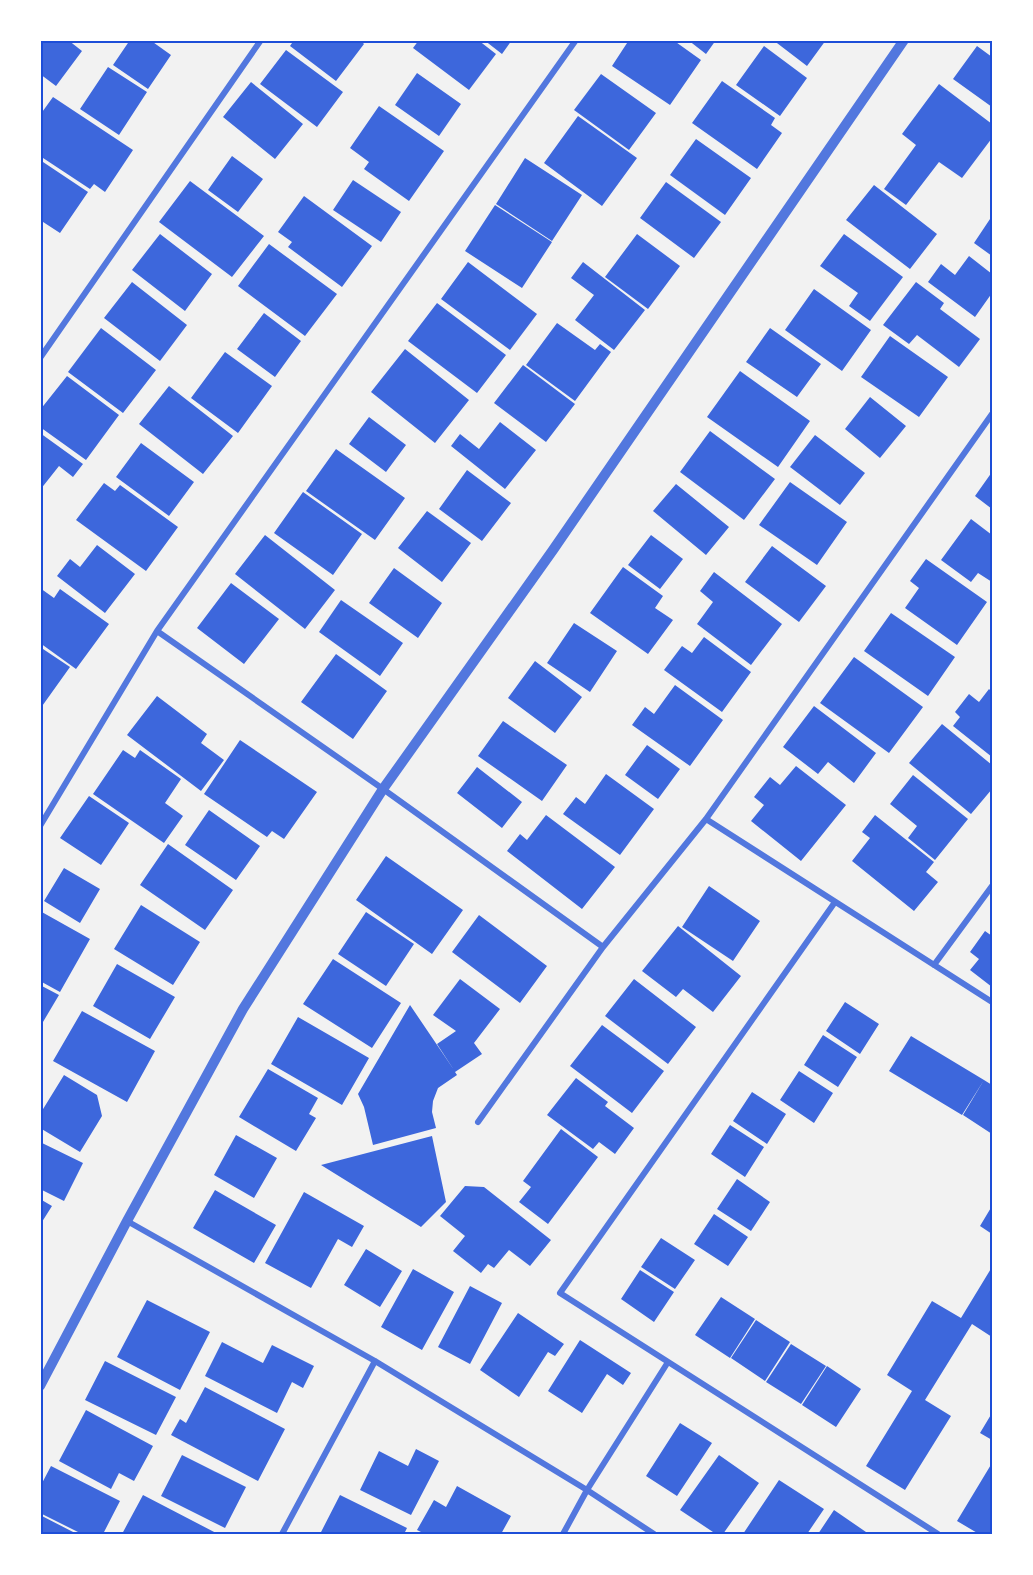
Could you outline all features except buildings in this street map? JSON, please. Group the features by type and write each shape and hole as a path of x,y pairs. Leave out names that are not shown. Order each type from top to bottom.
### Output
{"street":[{"path":"40,358 261,40"},
{"path":"40,826 157,631 576,40"},
{"path":"40,1386 127,1221 243,1010 383,789 553,550 904,40"},
{"path":"478,1122 603,947 706,819 993,414"},
{"path":"157,631 603,947"},
{"path":"706,819 993,1002"},
{"path":"934,965 993,886"},
{"path":"835,902 560,1293 938,1534"},
{"path":"127,1221 375,1360 587,1490 654,1534"},
{"path":"282,1534 375,1360"},
{"path":"563,1534 587,1490 668,1362"}]}
